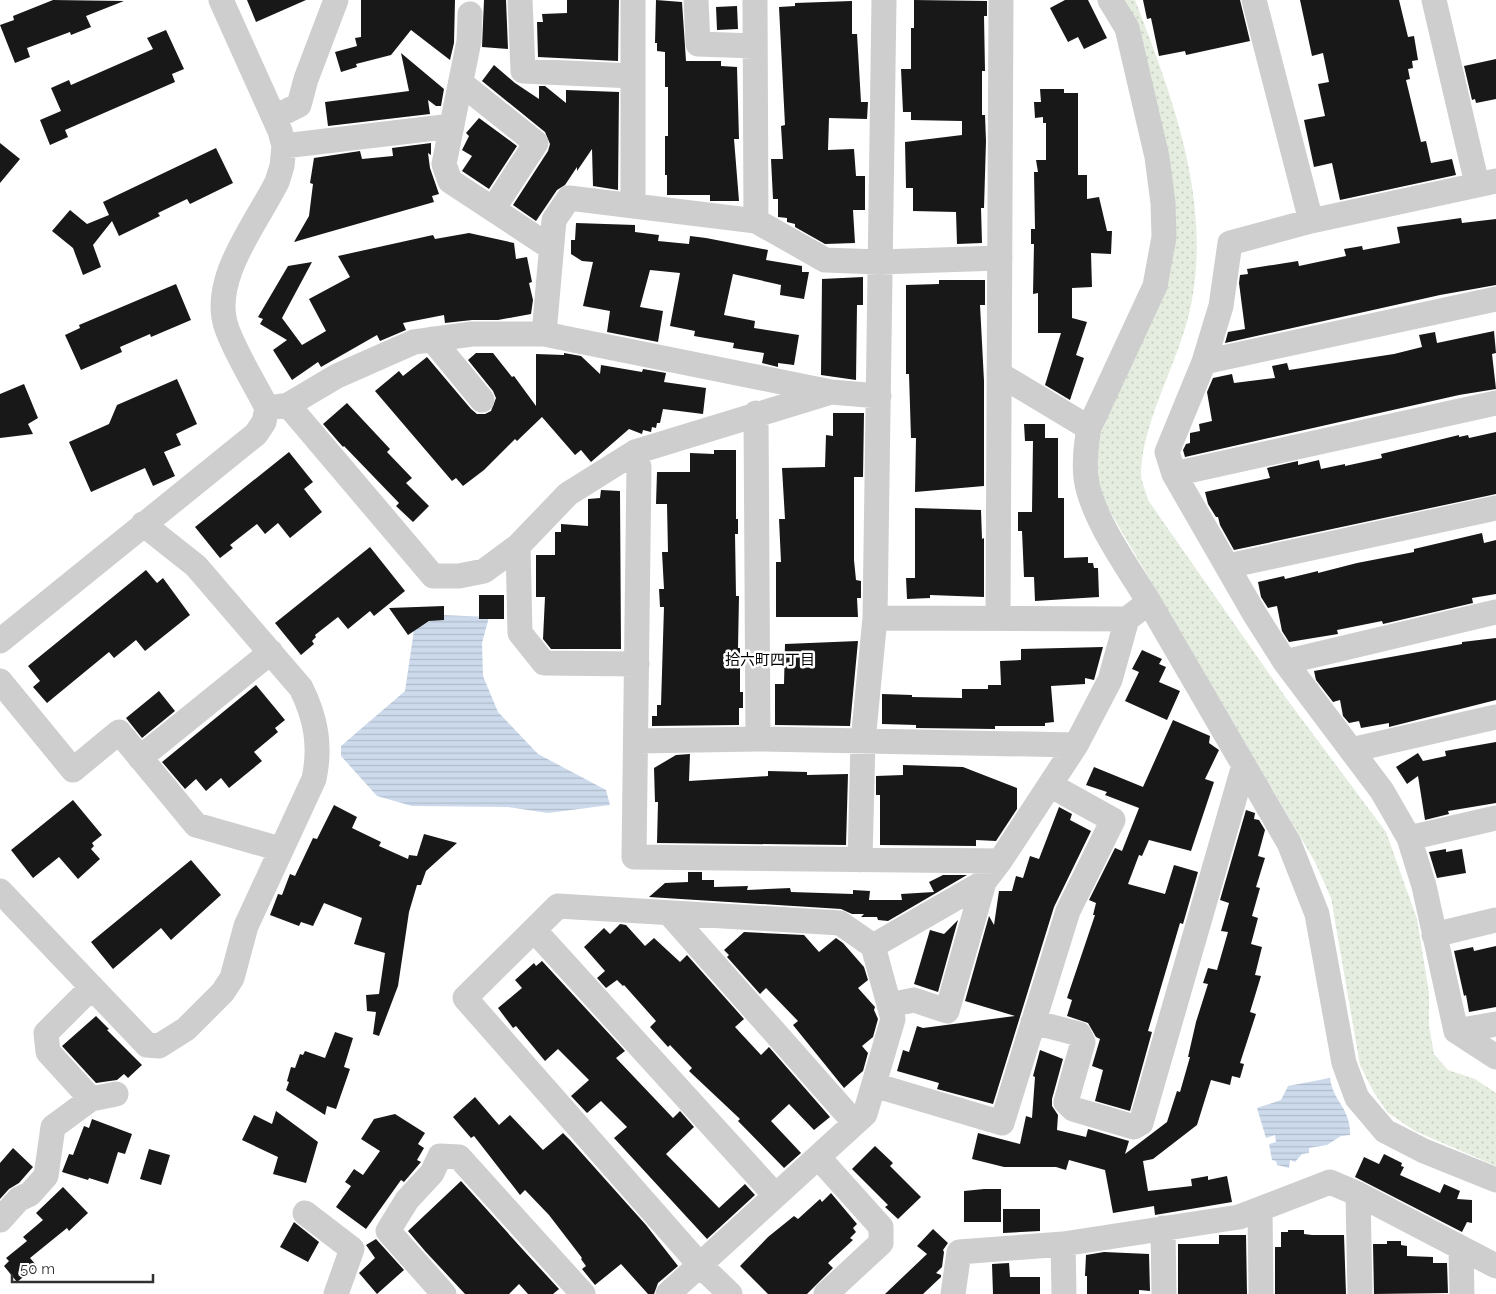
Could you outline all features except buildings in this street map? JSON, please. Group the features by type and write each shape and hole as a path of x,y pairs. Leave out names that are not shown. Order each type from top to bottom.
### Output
{"street":[{"path":"222,0 275,117 284,146 282,166 277,182 228,274 222,305 226,328 278,406 433,576 459,576 484,570 518,546 568,494 634,452 756,413 831,392"},
{"path":"275,117 299,105 306,79 336,0"},
{"path":"520,0 523,71 633,76"},
{"path":"633,0 633,206"},
{"path":"696,0 698,44 755,46"},
{"path":"755,0 756,221"},
{"path":"860,860 863,741 875,618 884,0"},
{"path":"998,617 1001,0"},
{"path":"1110,0 1127,28 1157,157 1163,203 1164,237 1155,286 1089,428 1085,452 1086,480 1093,506 1289,843 1317,914 1344,1063 1357,1098 1385,1131 1424,1151 1496,1180"},
{"path":"1254,0 1311,221"},
{"path":"1434,0 1487,182 1311,221 1230,243 1221,306 1204,362 1167,452 1174,474 1254,613 1285,662 1382,792 1410,838 1424,886 1456,1031 1496,1057"},
{"path":"470,14 469,41 444,164 450,181 550,247"},
{"path":"461,83 536,143 493,209"},
{"path":"284,146 452,126"},
{"path":"544,334 550,247 554,220 569,198 756,221 826,260 879,262 1000,258"},
{"path":"1204,362 1496,299"},
{"path":"0,640 256,434 278,406 337,376 414,342 472,334 544,334 831,392 879,396"},
{"path":"432,339 482,400"},
{"path":"999,374 1089,428"},
{"path":"1174,474 1496,403"},
{"path":"756,413 758,739"},
{"path":"634,452 639,467 637,741 634,857 1000,861"},
{"path":"1228,566 1496,508"},
{"path":"0,891 147,1045 159,1046 186,1029 223,992 232,978 246,926 314,779 318,759 317,734 310,706 301,688 196,566 143,524"},
{"path":"518,546 520,634 544,663 637,664"},
{"path":"875,618 1127,618 1149,602"},
{"path":"1285,662 1496,612"},
{"path":"889,1005 914,1000 947,1011 984,882 1000,861 1076,745 1110,680 1127,618"},
{"path":"140,758 271,652"},
{"path":"0,681 73,770 119,732 196,825 280,849"},
{"path":"1352,750 1496,717"},
{"path":"637,741 758,739 1076,745"},
{"path":"1033,1022 1078,1034 1083,1042 1066,1102 1073,1109 1134,1128 1141,1123 1244,765"},
{"path":"874,1085 1002,1123 1068,911 1113,820 1050,785"},
{"path":"1410,838 1496,818"},
{"path":"873,946 984,882"},
{"path":"668,1294 700,1265 776,1196 865,1114 893,1019 873,946 840,923 558,906 465,998 700,1265 730,1294"},
{"path":"669,913 855,1123"},
{"path":"1434,935 1496,920"},
{"path":"534,930 776,1196"},
{"path":"91,1099 48,1052 46,1033 92,987"},
{"path":"1456,1031 1496,1024"},
{"path":"0,1220 19,1199 30,1194 46,1176 53,1127 91,1099 116,1094"},
{"path":"444,1294 388,1231 407,1200 432,1173 440,1156 459,1157 583,1294"},
{"path":"818,1157 881,1227 881,1243 826,1294"},
{"path":"953,1294 959,1252 1063,1244 1239,1217 1330,1182 1358,1194 1461,1250 1496,1266"},
{"path":"1358,1194 1360,1294"},
{"path":"1260,1210 1261,1294"},
{"path":"306,1214 352,1249 336,1294"},
{"path":"1164,1228 1164,1294"},
{"path":"1063,1244 1064,1294"},
{"path":"1461,1250 1462,1294"}],"shaded area":[{"path":"1121,0 1135,0 1175,111 1185,149 1196,227 1196,266 1191,305 1186,326 1149,430 1144,450 1142,482 1148,500 1286,698 1386,832 1417,919 1429,993 1429,1026 1434,1054 1448,1070 1475,1079 1496,1093 1496,1166 1415,1131 1387,1112 1373,1091 1360,1065 1331,898 1315,862 1105,503 1097,477 1094,453 1126,372 1162,301 1170,266"}],"water":[{"path":"441,615 489,617 482,643 483,676 498,712 538,754 606,790 610,805 548,813 508,807 412,806 377,796 341,756 341,746 405,691 414,630"},
{"path":"1330,1078 1335,1093 1348,1118 1350,1135 1341,1136 1327,1145 1309,1148 1309,1153 1302,1154 1295,1162 1290,1160 1289,1168 1277,1165 1276,1161 1272,1160 1269,1144 1276,1142 1275,1135 1266,1138 1257,1108 1281,1100 1288,1086"}],"district":[{"name":"拾六町四丁目","path":"770,660"}]}
